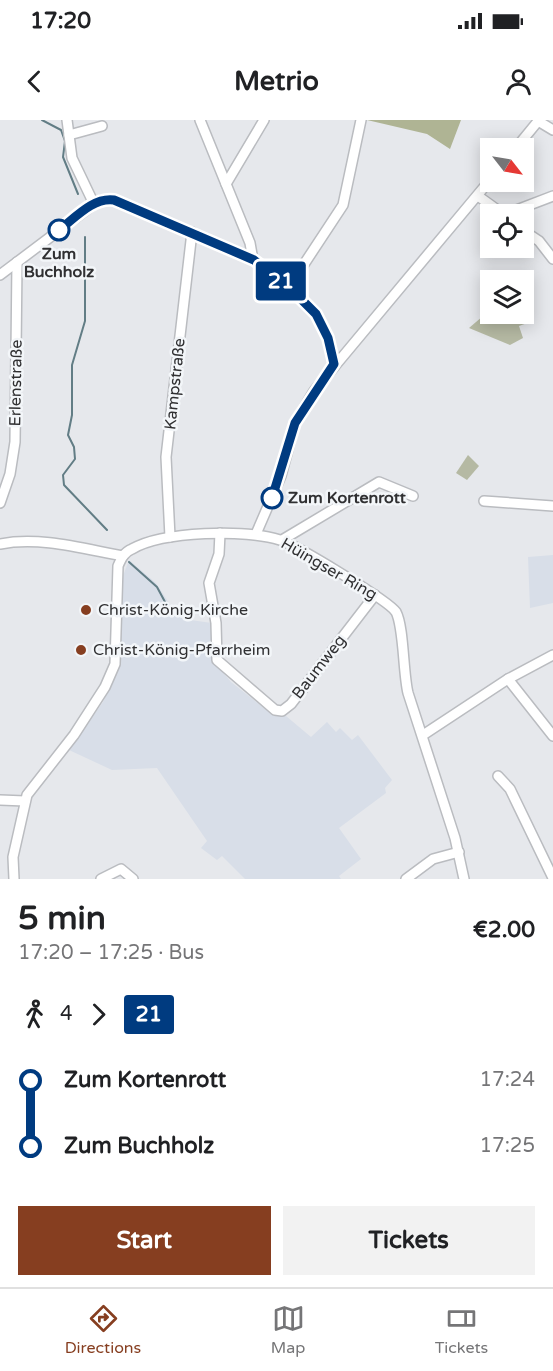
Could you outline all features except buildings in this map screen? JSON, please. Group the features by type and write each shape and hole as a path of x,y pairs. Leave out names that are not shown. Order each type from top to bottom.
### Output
{"street":[{"path":"67,120 72,158 93,204"},
{"path":"200,120 250,243 254,260"},
{"path":"226,184 264,120"},
{"path":"289,287 344,205 361,120"},
{"path":"524,138 538,121 553,130"},
{"path":"69,135 102,126"},
{"path":"256,534 281,476 295,423 334,364 378,316 481,192"},
{"path":"478,196 490,204"},
{"path":"532,204 553,196"},
{"path":"0,275 93,204 102,200 114,200 254,260 289,287 323,325 334,364"},
{"name":"Kampstraße","path":"170,537 166,457 192,232"},
{"path":"534,238 553,259"},
{"name":"Erlenstraße","path":"0,503 10,474 15,442 17,261"},
{"path":"282,540 380,482 413,496"},
{"path":"484,501 553,506"},
{"name":"Hüingser Ring","path":"123,556 132,548 170,537 220,533 256,534 282,540 375,595 395,610 399,620 403,673 459,852 464,879"},
{"name":"Baumweg","path":"220,533 219,554 209,583 216,623 217,660 275,710 282,711 295,699 375,595"},
{"path":"0,544 14,541 68,546 123,556 118,566 115,664 105,687 82,723 31,788 25,801 13,857 14,879"},
{"path":"423,735 508,679 553,655"},
{"path":"508,679 553,736"},
{"path":"498,776 510,789 553,878"},
{"path":"0,800 25,801"},
{"path":"406,879 433,859 459,852"},
{"path":"101,879 121,870 133,879"}],"shaded area":[{"path":"553,555 553,603 530,608 528,557"},
{"path":"129,560 156,583 176,614 183,619 212,623 212,659 231,682 274,716 286,716 311,737 327,722 336,732 340,728 352,740 358,735 392,780 385,788 386,793 339,828 361,859 339,876 341,879 245,879 222,856 217,860 201,848 207,841 157,768 112,770 69,750 103,702 121,663 120,584"}],"green space":[{"path":"367,120 461,120 450,149 427,134"},
{"path":"480,319 480,324 524,324 519,326 523,338 510,345 469,328"},
{"path":"468,455 479,466 467,480 456,473"}],"waterway":[{"path":"42,120 61,130 65,141 63,157 78,194"},
{"path":"85,237 85,321 72,365 72,415 68,435 74,447 75,459 63,475 64,485 107,530"},
{"path":"129,562 157,587 172,615"}],"bus line":[{"name":"21","path":"59,230 93,204 102,200 114,200 254,260 289,287 316,314 328,338 334,364 295,423 281,476 272,498"}],"place":[{"name":"Zum Buchholz","path":"59,230"},
{"name":"Zum Kortenrott","path":"272,498"},
{"name":"Christ-König-Kirche","path":"86,610"},
{"name":"Christ-König-Pfarrheim","path":"81,650"}]}
